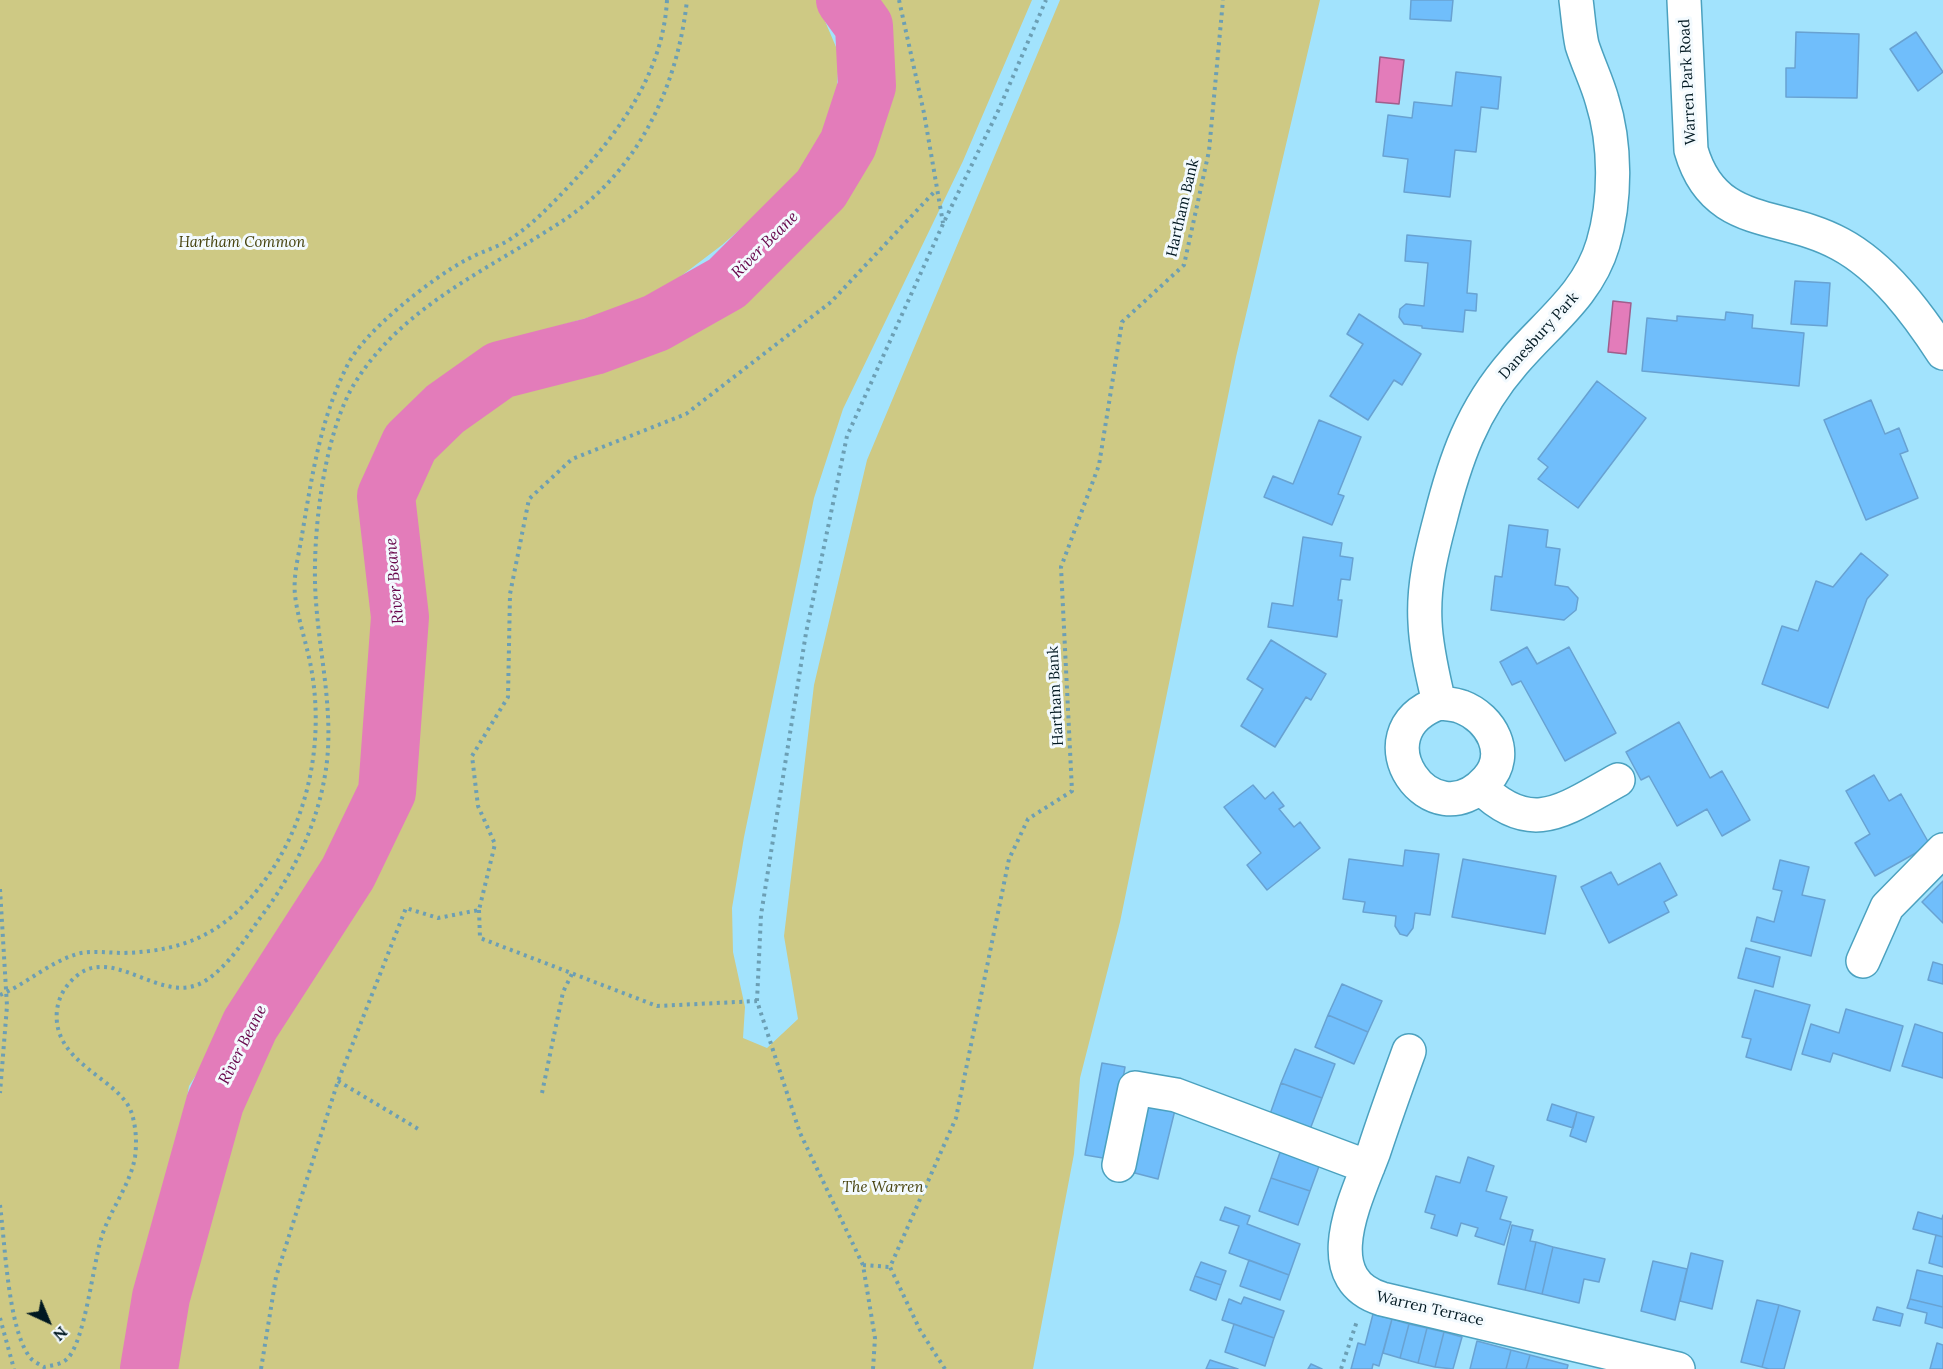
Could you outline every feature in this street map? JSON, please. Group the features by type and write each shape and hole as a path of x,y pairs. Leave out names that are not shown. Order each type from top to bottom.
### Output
{"street":[{"name":"Danesbury Park","path":"1439,702 1425,623 1426,576 1455,461 1474,418 1494,388 1515,361 1577,295 1594,268 1603,243 1609,214 1611,139 1603,101 1582,44 1576,0"},
{"name":"Warren Park Road","path":"1684,0 1691,150 1698,173 1706,185 1716,197 1737,208 1812,231 1841,244 1879,273 1930,332 1943,353"},
{"path":"1439,702 1462,706 1488,724 1496,739 1498,754 1496,766 1489,778 1469,795 1437,798 1425,792 1407,771 1401,747 1408,727 1424,708 1439,702"},
{"path":"1480,787 1505,808 1522,814 1545,814 1561,811 1618,780"},
{"path":"1863,961 1887,907 1943,850"},
{"name":"Warren Terrace","path":"1409,1051 1347,1225 1345,1240 1350,1273 1359,1289 1366,1294 1677,1369"},
{"path":"1119,1166 1135,1088 1176,1095 1368,1167"}],"path":[{"path":"0,994 72,956 86,952 159,950 206,935 225,924 264,882 285,848 300,815 309,785 316,735 316,709 313,674 295,592 296,573 314,459 326,416 348,363 379,326 449,270 507,241 541,215 591,162 619,127 644,86 666,20 667,0"},
{"path":"0,1205 14,1314 20,1339 29,1357 44,1367 63,1362 70,1357 80,1330 102,1234 134,1161 136,1130 129,1106 77,1059 65,1044 56,1020 58,998 72,980 87,968 107,968 181,989 204,982 230,959 283,888 316,818 326,768 329,718 316,600 315,553 327,463 339,418 354,383 382,344 406,323 453,288 569,217 594,197 619,171 645,136 675,67 687,0"},
{"path":"899,0 924,113 943,224"},
{"path":"873,1369 875,1338 863,1265 800,1133 757,1001 760,915 777,797 806,633 847,436 943,224 999,109 1046,0"},
{"name":"Hartham Bank","path":"890,1267 956,1118 1009,859 1028,819 1072,791 1061,567 1100,465 1122,322 1184,265 1209,151 1223,0"},
{"path":"757,1001 657,1006 480,938 479,910 495,844 478,806 472,756 508,697 510,594 529,500 572,459 686,414 831,302 936,190"},
{"path":"0,889 6,992 0,1093"},
{"path":"261,1369 276,1277 338,1080 406,908 438,918 479,910"},
{"path":"542,1093 563,992 573,972"},
{"path":"338,1080 420,1130"},
{"path":"863,1265 890,1267 920,1330 945,1369"},
{"path":"1341,1369 1366,1294"},
{"path":"0,1318 14,1369"}],"green space":[{"name":"Hartham Common","path":"0,0 816,0 839,54 835,120 793,183 722,245 664,289 604,313 485,347 442,381 389,451 370,483 379,657 368,762 335,855 221,1047 207,1058 189,1086 137,1369 0,1369"},
{"name":"The Warren","path":"866,0 1032,0 963,161 843,409 814,498 744,837 732,908 733,952 745,1007 743,1038 767,1048 798,1019 784,936 814,685 867,460 1060,0 1320,0 1236,357 1120,922 1080,1078 1074,1154 1033,1369 166,1369 177,1304 212,1170 244,1073 367,880 396,786 412,619 396,516 409,467 460,403 504,380 634,354 712,315 854,183 885,119 886,47"}],"shaded area":[{"path":"1380,57 1404,60 1399,104 1376,102"},
{"path":"1613,301 1631,303 1626,354 1608,352"}],"building":[{"path":"1411,0 1453,0 1451,21 1410,19"},
{"path":"1796,32 1859,34 1857,98 1786,97 1786,68 1795,68"},
{"path":"1916,32 1943,72 1918,91 1890,49"},
{"path":"1456,72 1501,77 1498,109 1481,107 1476,152 1455,150 1450,197 1404,192 1408,159 1383,156 1388,115 1412,118 1414,102 1452,106"},
{"path":"1407,235 1471,241 1467,293 1477,294 1476,311 1465,310 1463,332 1404,324 1399,317 1400,309 1406,304 1424,306 1428,263 1405,261"},
{"path":"1795,281 1830,283 1827,326 1791,324"},
{"path":"1726,312 1753,315 1752,328 1804,333 1799,386 1642,371 1647,318 1677,321 1677,316 1725,320"},
{"path":"1359,314 1421,354 1402,385 1394,380 1368,420 1330,396 1363,344 1347,334"},
{"path":"1597,381 1646,418 1578,508 1538,479 1548,467 1538,459"},
{"path":"1871,400 1885,434 1899,428 1908,451 1900,454 1918,498 1866,520 1824,420"},
{"path":"1319,420 1361,437 1338,494 1344,496 1332,525 1264,497 1273,476 1293,484"},
{"path":"1509,525 1548,530 1546,547 1560,549 1555,585 1568,587 1578,598 1576,610 1564,620 1491,610 1495,576 1502,577"},
{"path":"1303,537 1342,543 1340,556 1353,558 1350,580 1341,579 1338,600 1342,600 1337,637 1268,627 1272,603 1293,606"},
{"path":"1861,553 1888,575 1867,599 1828,708 1762,684 1782,626 1798,631 1816,581 1833,587"},
{"path":"1271,640 1326,674 1311,700 1306,697 1275,747 1241,726 1263,689 1247,679"},
{"path":"1527,647 1537,664 1569,647 1616,733 1565,761 1521,681 1512,685 1500,662"},
{"path":"1679,722 1710,778 1722,771 1750,820 1722,836 1707,809 1677,826 1649,776 1641,780 1626,752"},
{"path":"1874,775 1889,801 1901,794 1930,845 1875,876 1855,843 1870,834 1846,791"},
{"path":"1253,785 1265,799 1273,792 1284,806 1279,809 1294,827 1300,822 1320,848 1267,890 1247,865 1261,853 1224,807"},
{"path":"1405,850 1439,854 1430,915 1415,913 1413,928 1407,936 1400,934 1395,926 1396,916 1363,912 1365,902 1343,899 1349,859 1403,866"},
{"path":"1463,859 1556,876 1545,934 1452,917"},
{"path":"1780,860 1809,867 1802,895 1825,900 1811,956 1751,941 1757,917 1774,922 1782,891 1773,889"},
{"path":"1660,863 1677,895 1664,902 1669,912 1609,943 1581,887 1611,872 1618,885"},
{"path":"1943,881 1943,923 1922,902"},
{"path":"1746,948 1780,957 1773,987 1738,978"},
{"path":"1933,962 1943,965 1943,984 1928,980"},
{"path":"1342,984 1382,1001 1368,1032 1328,1015"},
{"path":"1755,990 1810,1005 1791,1070 1746,1057 1751,1039 1742,1037"},
{"path":"1846,1009 1903,1026 1890,1071 1833,1053 1830,1062 1802,1054 1811,1024 1839,1033"},
{"path":"1328,1015 1368,1032 1354,1064 1315,1047"},
{"path":"1915,1024 1943,1033 1943,1078 1902,1066"},
{"path":"1295,1049 1335,1064 1322,1098 1281,1083"},
{"path":"1102,1063 1125,1067 1109,1159 1085,1155"},
{"path":"1281,1083 1322,1098 1309,1132 1269,1117"},
{"path":"1148,1103 1175,1110 1158,1179 1131,1172"},
{"path":"1552,1104 1577,1112 1573,1128 1547,1120"},
{"path":"1577,1112 1594,1117 1586,1142 1570,1136"},
{"path":"1283,1144 1322,1158 1310,1191 1271,1178"},
{"path":"1468,1157 1494,1166 1486,1191 1507,1197 1500,1219 1511,1222 1504,1245 1475,1236 1478,1228 1461,1223 1457,1236 1431,1228 1435,1215 1425,1212 1436,1176 1460,1183"},
{"path":"1271,1178 1310,1191 1298,1225 1259,1211"},
{"path":"1225,1207 1250,1216 1247,1224 1300,1244 1289,1275 1229,1253 1239,1226 1220,1220"},
{"path":"1918,1212 1942,1219 1943,1215 1943,1237 1913,1229"},
{"path":"1512,1225 1533,1230 1530,1241 1536,1242 1525,1290 1498,1284"},
{"path":"1936,1235 1943,1237 1943,1267 1929,1263"},
{"path":"1536,1242 1553,1247 1542,1294 1525,1290"},
{"path":"1553,1247 1605,1259 1599,1282 1584,1279 1579,1303 1542,1294"},
{"path":"1691,1253 1723,1261 1712,1309 1680,1301"},
{"path":"1249,1260 1289,1275 1280,1300 1240,1286"},
{"path":"1653,1261 1687,1269 1675,1320 1641,1311"},
{"path":"1201,1262 1226,1271 1221,1285 1195,1276"},
{"path":"1917,1270 1943,1276 1943,1307 1910,1299"},
{"path":"1195,1276 1221,1285 1216,1300 1190,1290"},
{"path":"1244,1297 1284,1311 1274,1338 1222,1320 1229,1299 1241,1304"},
{"path":"1910,1299 1943,1307 1943,1328 1925,1323 1927,1313 1907,1308"},
{"path":"1757,1300 1779,1305 1762,1367 1741,1362"},
{"path":"1779,1305 1800,1311 1784,1369 1769,1369 1762,1367"},
{"path":"1877,1307 1903,1314 1900,1326 1873,1320"},
{"path":"1373,1314 1392,1319 1379,1366 1373,1364 1372,1369 1351,1369 1358,1343 1365,1345"},
{"path":"1392,1319 1409,1324 1400,1358 1383,1353"},
{"path":"1234,1324 1274,1338 1265,1366 1225,1352"},
{"path":"1409,1324 1427,1328 1418,1363 1400,1358"},
{"path":"1427,1328 1444,1332 1435,1367 1418,1363"},
{"path":"1444,1332 1462,1337 1453,1369 1435,1367"},
{"path":"1477,1341 1511,1350 1506,1369 1470,1369"},
{"path":"1937,1343 1943,1345 1943,1369 1930,1369"},
{"path":"1511,1350 1530,1355 1526,1369 1506,1369"},
{"path":"1530,1355 1568,1365 1567,1369 1526,1369"},
{"path":"1210,1360 1238,1369 1206,1369"},
{"path":"1311,1364 1322,1369 1308,1369"}],"waterway":[{"name":"River Beane","path":"149,1369 161,1297 215,1103 250,1025 348,873 387,792 400,617 386,496 410,443 445,409 500,370 594,346 656,323 727,283 821,189 848,144 867,86 864,26 845,0"}]}
